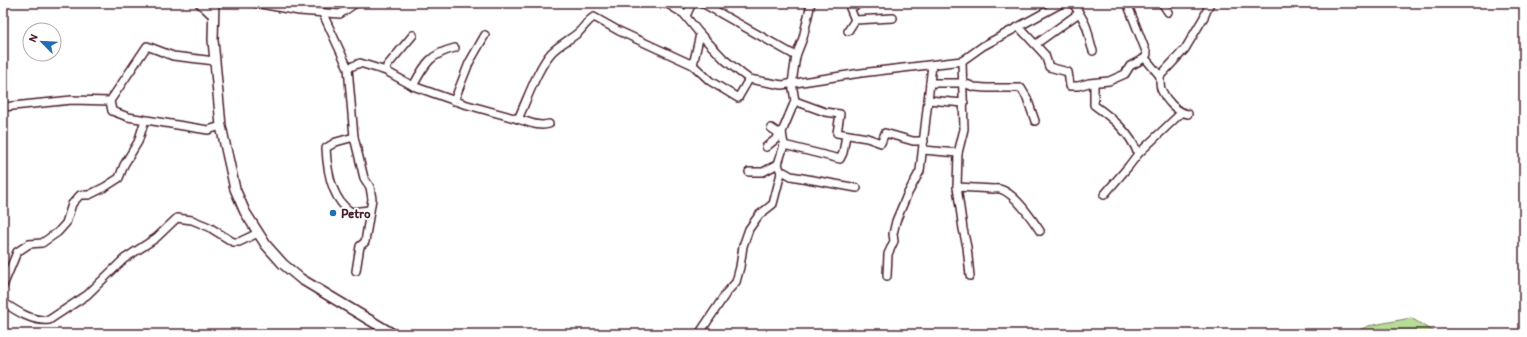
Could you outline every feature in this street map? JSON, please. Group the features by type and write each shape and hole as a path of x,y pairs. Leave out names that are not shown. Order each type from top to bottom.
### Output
{"main road":[{"path":"214,3 213,40 221,126 235,188 245,212 266,245 283,264 301,279 393,334"}],"street":[{"path":"199,3 214,17"},
{"path":"255,3 323,14 340,14 356,3"},
{"path":"666,3 686,16 724,60 749,78 782,85 861,73 962,61 983,46 1062,3"},
{"path":"686,16 692,3"},
{"path":"702,3 796,56"},
{"path":"766,146 776,139 782,132 795,101 792,83 796,56 803,38 810,3"},
{"path":"855,20 850,8 861,3"},
{"path":"1073,3 1085,22 1089,42 1093,51"},
{"path":"1019,27 1045,55 1049,67 1068,72 1070,86 1109,81 1125,74 1130,66 1145,58 1147,54 1127,3"},
{"path":"1162,3 1168,12"},
{"path":"1160,76 1185,49 1204,17 1210,3"},
{"path":"1036,44 1079,13"},
{"path":"323,14 348,68 354,137 364,178 370,188 372,199 365,242 360,246 356,271"},
{"path":"518,119 539,72 550,54 558,46 578,33 591,18 594,17 619,31 693,65 710,81 738,98 749,78"},
{"path":"855,20 893,18"},
{"path":"848,31 855,20"},
{"path":"693,65 700,34"},
{"path":"386,70 413,35"},
{"path":"454,101 469,63 485,35"},
{"path":"215,61 173,56 147,46 110,101 112,111 128,118 208,130 221,126"},
{"path":"413,86 426,64 440,51 455,48"},
{"path":"1104,195 1138,154 1184,114 1172,106 1161,89 1160,76 1145,58"},
{"path":"962,61 964,83 964,129 958,153 957,187 967,247 970,276"},
{"path":"348,68 360,63 386,70 413,86 454,101 536,125 543,126 549,124"},
{"path":"887,276 888,254 894,241 893,234 896,221 907,195 920,171 932,65"},
{"path":"930,83 964,83 974,87 1021,88 1027,98 1035,121"},
{"path":"1094,84 1094,105 1118,124 1134,143 1138,154"},
{"path":"3,107 72,100 110,101"},
{"path":"928,100 964,103"},
{"path":"795,101 825,112 840,114 837,133 866,138 881,143 885,133 913,141 924,141"},
{"path":"3,286 17,252 29,244 42,243 58,232 66,223 72,204 80,195 89,194 105,187 119,178 124,165 138,142 145,120"},
{"path":"771,128 777,132 782,132"},
{"path":"699,334 727,292 736,282 743,246 749,229 759,214 773,204 781,173 778,164 784,145 782,132"},
{"path":"784,145 840,159 843,153 846,135"},
{"path":"354,137 336,142 326,148 327,167 338,199 343,207 351,212 369,210"},
{"path":"922,150 958,153"},
{"path":"749,172 763,172 778,164"},
{"path":"781,173 784,172 791,176 857,188"},
{"path":"957,187 999,188 1005,190 1022,207 1040,231"},
{"path":"3,302 16,311 33,318 49,320 87,295 124,259 156,238 177,218 192,220 209,227 232,242 239,242 258,233"}],"green space":[{"path":"1411,318 1438,334 1351,334 1368,326"}],"place":[{"name":"Petro","path":"333,213"}]}
